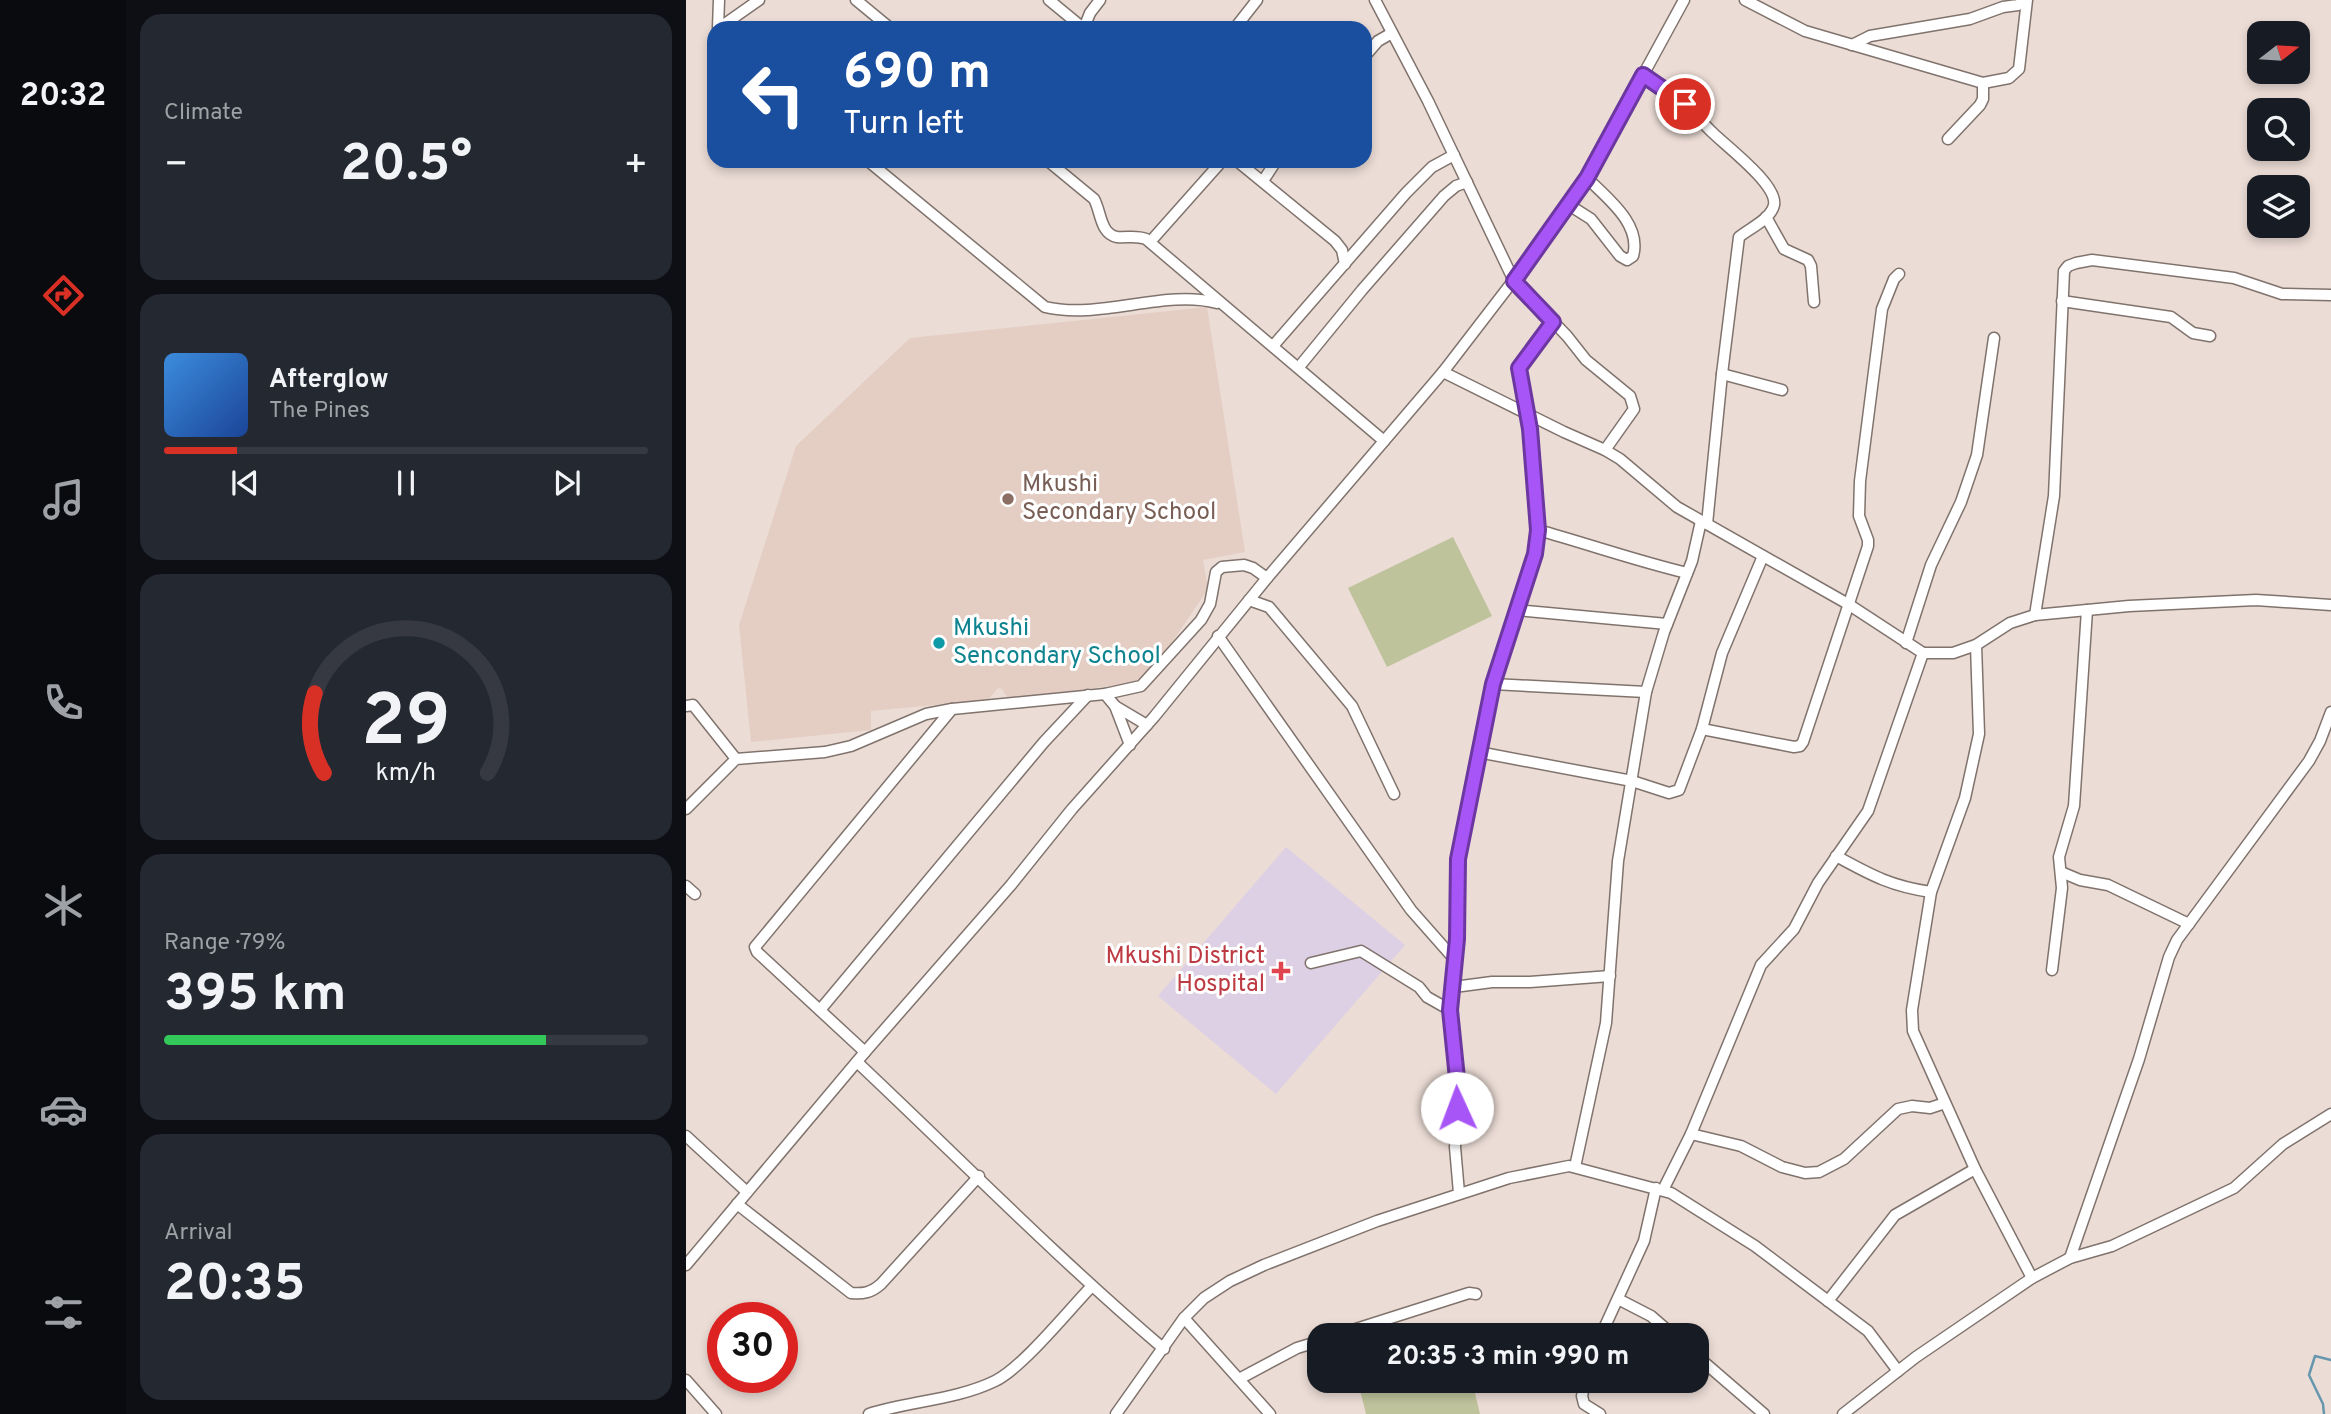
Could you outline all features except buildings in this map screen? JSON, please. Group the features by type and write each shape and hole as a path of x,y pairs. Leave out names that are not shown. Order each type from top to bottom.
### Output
{"street":[{"path":"718,21 719,0"},
{"path":"728,21 759,0"},
{"path":"856,0 882,21"},
{"path":"1049,0 1074,21"},
{"path":"1086,21 1100,0"},
{"path":"1240,21 1257,0"},
{"path":"1375,0 1514,281 1586,360 1630,396 1634,409 1605,450"},
{"path":"686,1265 1072,809 1130,746 1218,636 1443,372 1514,281 1587,178 1684,0"},
{"path":"1745,0 1805,31 1983,83 2009,78 2018,69 2026,0"},
{"path":"1852,45 1870,36 1970,19 2003,7 2018,5 2026,0"},
{"path":"1372,48 1392,33"},
{"path":"1575,1167 1606,1023 1618,860 1646,692 1667,624 1704,523 1740,237 1766,217 1775,201 1762,179 1685,104 1643,75"},
{"path":"1948,139 1980,105 1983,99 1983,83"},
{"path":"1273,346 1422,176 1439,162 1454,155"},
{"path":"876,168 1045,307 1065,312 1186,300 1208,300 1222,304"},
{"path":"1056,168 1094,199 1099,206 1105,229 1117,237 1138,236 1150,242 1384,441"},
{"path":"1150,242 1216,168"},
{"path":"1246,168 1335,241 1342,250 1345,264"},
{"path":"1263,181 1271,168"},
{"path":"1569,205 1591,219 1619,256 1627,260 1633,257 1634,242 1630,226 1587,178"},
{"path":"1299,367 1444,196 1456,186 1467,182"},
{"path":"1766,217 1784,249 1808,260 1811,266 1814,302"},
{"path":"2035,615 2054,496 2062,301 2064,271 2068,265 2092,260 2234,278 2282,294 2331,295"},
{"path":"1702,729 1800,746 1868,546 1859,516 1860,481 1882,309 1894,279 1899,274"},
{"path":"2062,301 2171,317 2193,333 2210,337"},
{"path":"1459,1193 1455,1147 1458,1088 1450,1029 1456,961 1458,859 1493,684 1535,554 1538,530 1530,429 1519,368 1553,322"},
{"path":"1906,643 1931,565 1961,502 1977,455 1994,338"},
{"path":"1443,372 1605,450 1620,459 1677,507 1848,604 1923,653 1953,653 1976,645 2010,623 2035,615 2129,606 2256,600 2331,605"},
{"path":"1721,374 1782,390"},
{"path":"1538,530 1687,573"},
{"path":"1478,752 1632,781 1669,793 1679,790 1702,729 1722,653 1763,556"},
{"path":"687,806 736,759 825,752 851,746 926,714 952,709 1105,694 1145,684 1201,620 1210,604 1216,572 1222,567 1244,565 1267,578"},
{"path":"1249,600 1269,607 1352,706 1394,794"},
{"path":"1517,610 1667,624"},
{"path":"2052,970 2061,903 2059,857 2074,806 2087,610"},
{"path":"1218,636 1411,910 1456,961"},
{"path":"1976,645 1979,734 1965,798 1931,892 1912,1010 1913,1031 1975,1169 2032,1278"},
{"path":"1607,1323 1644,1241 1659,1189 1691,1135 1761,965 1794,929 1818,883 1868,811 1923,653"},
{"path":"1493,684 1646,692"},
{"path":"1105,694 1115,706 1130,746"},
{"path":"820,1010 1044,742 1088,695"},
{"path":"686,706 693,705 736,759"},
{"path":"1115,706 1147,725"},
{"path":"865,1052 757,953 755,947 952,709"},
{"path":"2070,1258 2139,1059 2169,957 2189,924 2309,761 2331,712"},
{"path":"1836,856 1886,882 1903,888 1931,892"},
{"path":"2061,872 2080,880 2108,885 2189,924"},
{"path":"686,886 695,894"},
{"path":"1311,963 1362,951 1450,1010"},
{"path":"1454,987 1492,982 1610,976"},
{"path":"858,1062 1091,1287 1164,1349"},
{"path":"1691,1135 1741,1146 1782,1167 1805,1173 1819,1172 1844,1159 1898,1109 1912,1106 1930,1108 1945,1103"},
{"path":"1847,1413 1898,1371 2032,1278 2070,1258 2112,1246 2234,1188 2283,1144 2331,1114"},
{"path":"686,1136 747,1192"},
{"path":"1116,1414 1184,1318 1204,1298 1230,1281 1377,1221 1459,1193 1539,1170 1569,1166 1671,1193 1755,1246 1868,1331 1898,1371"},
{"path":"1828,1301 1895,1215 1975,1169"},
{"path":"737,1204 851,1293 864,1294 881,1284 979,1176"},
{"path":"869,1414 978,1388 997,1380 1020,1361 1091,1287"},
{"path":"1375,1323 1476,1293"},
{"path":"1618,1299 1659,1323"},
{"path":"1184,1318 1270,1414"},
{"path":"1239,1379 1307,1346"},
{"path":"1709,1366 1764,1414"},
{"path":"686,1380 716,1414"},
{"path":"1583,1393 1584,1404 1600,1414"}],"shaded area":[{"name":"Mkushi Secondary School","path":"1207,307 1245,552 1203,560 1208,589 1162,657 1134,683 1008,699 1002,689 998,688 988,700 871,711 871,730 751,742 739,625 796,446 910,338"},
{"name":"Mkushi District Hospital","path":"1286,847 1405,945 1276,1094 1158,996"}],"green space":[{"path":"1453,537 1492,616 1387,667 1348,588"},
{"path":"1361,1393 1475,1393 1480,1414 1366,1414"}],"waterway":[{"path":"2324,1414 2323,1404 2309,1375 2315,1356 2331,1360"}],"place":[{"name":"Mkushi Secondary School","path":"1008,499"},
{"name":"Mkushi Sencondary School","path":"939,643"},
{"name":"Mkushi District Hospital","path":"1281,971"}],"route":[{"path":"1457,1108 1458,1088 1450,1010 1457,939 1458,859 1466,807 1493,684 1535,554 1538,530 1530,429 1519,368 1553,322 1514,281 1587,178 1643,75 1685,104"}]}
